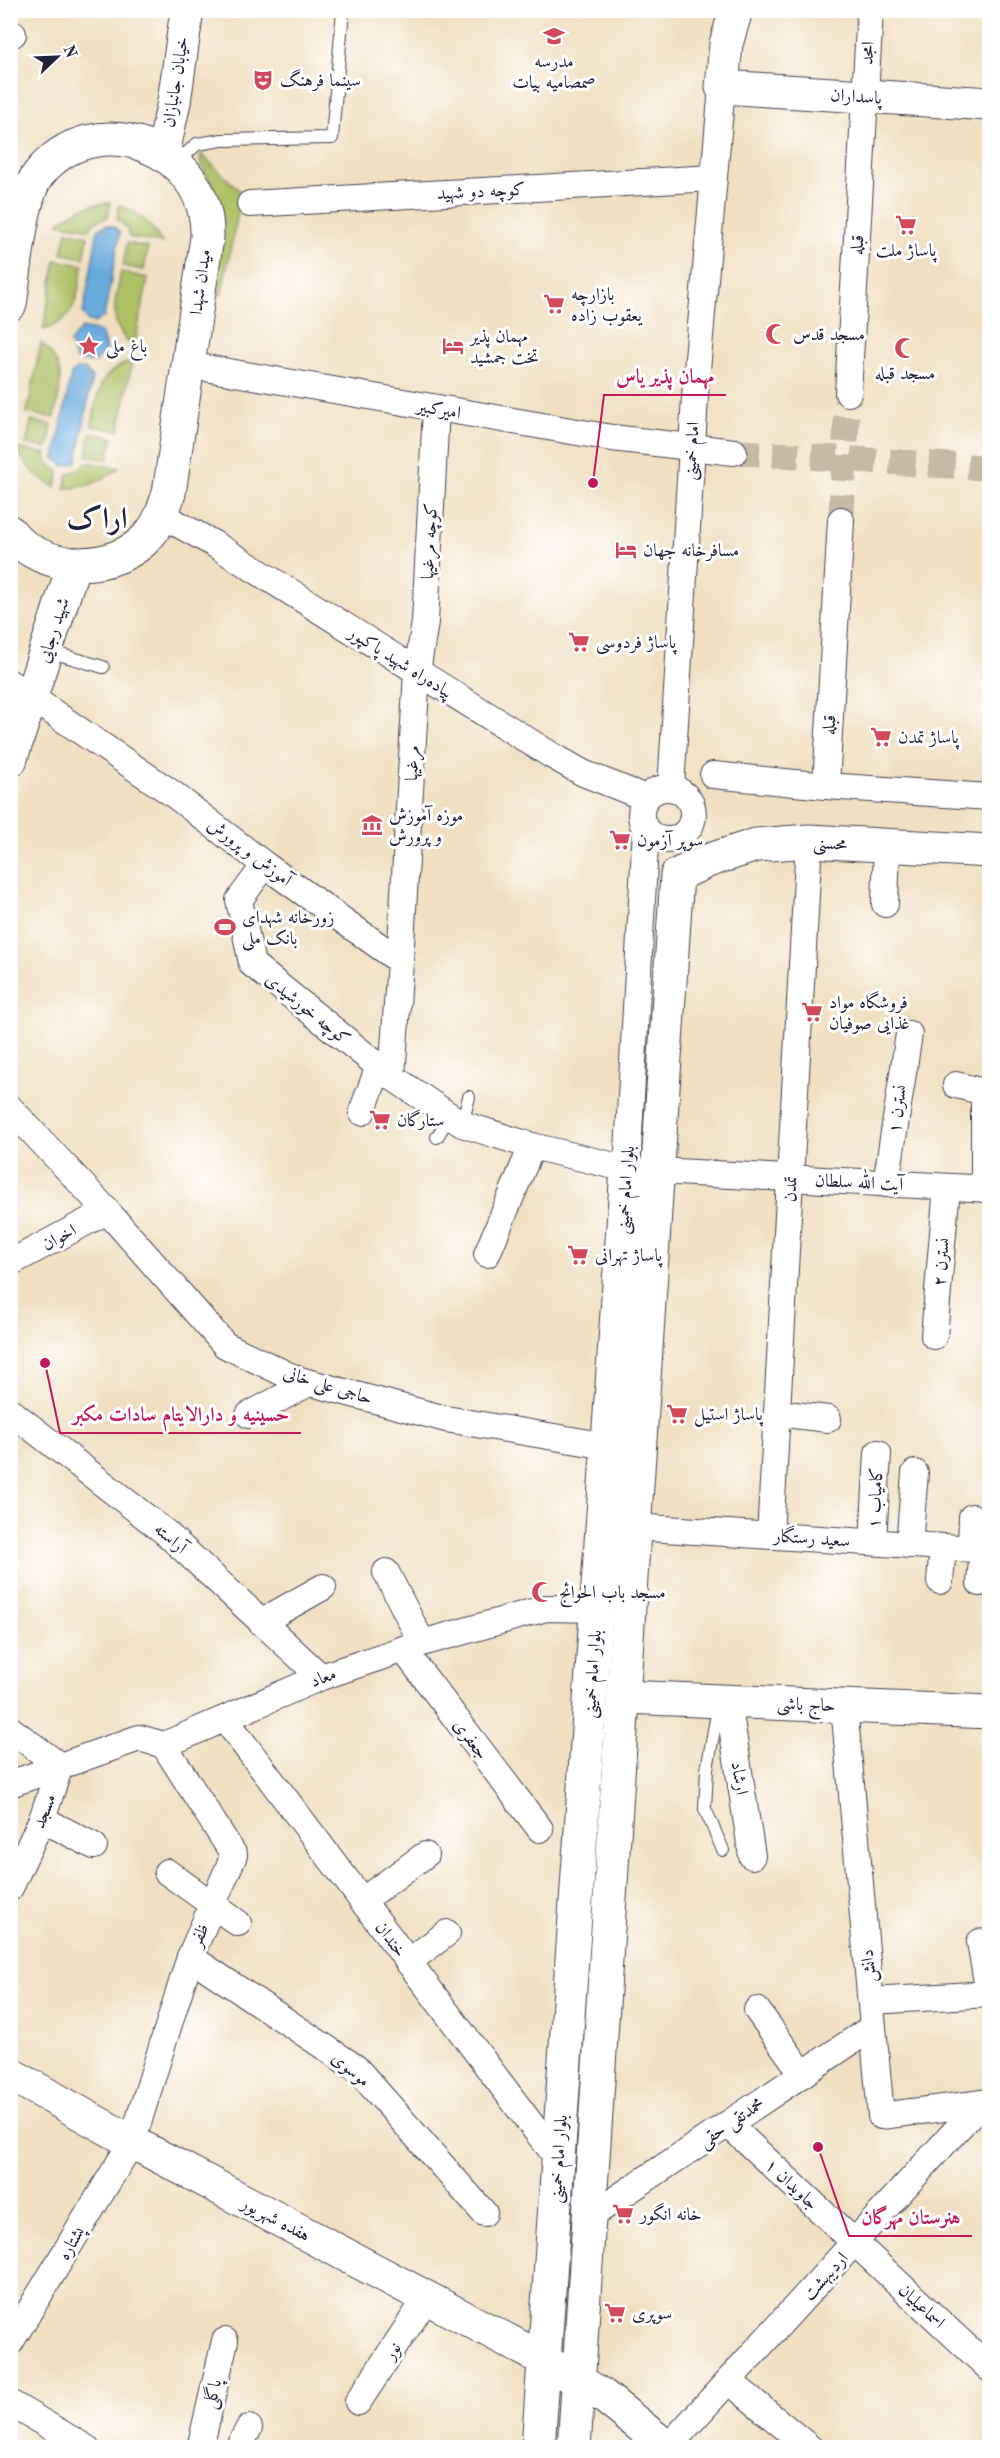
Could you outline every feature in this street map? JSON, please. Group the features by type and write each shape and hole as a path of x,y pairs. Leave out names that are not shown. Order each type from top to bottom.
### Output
{"main road":[{"name":"خیابان جانبازان","path":"169,158 187,10"},
{"path":"720,10 726,44"},
{"path":"726,44 736,10"},
{"name":"امام خمینی","path":"722,87 726,44"},
{"name":"پاسداران","path":"722,87 990,104"},
{"path":"10,304 27,192 48,164 78,145 100,140 123,140 143,144 169,158"},
{"name":"میدان شهدا","path":"10,532 33,551 52,560 92,564 112,559 132,550 149,535 162,515 169,493 208,218 202,200 189,176 169,158"},
{"name":"شهید رجایی","path":"10,761 21,690 47,650 74,564"},
{"name":"محسنی","path":"677,875 710,860 756,845 809,842 990,851"},
{"name":"بلوار امام خمینی","path":"538,2448 608,1446 677,875"},
{"name":"بلوار امام خمینی","path":"574,2448 634,1527 642,1170"},
{"name":"حاج باشی","path":"623,1696 990,1712"},
{"name":"هفده شهریور","path":"10,2074 132,2142 544,2360 602,2395 668,2447"}],"street":[{"name":"امجد","path":"865,96 870,10"},
{"name":"امام خمینی","path":"671,788 691,449 722,87"},
{"name":"قبله","path":"848,393 865,96"},
{"name":"کوچه دو شهید","path":"250,204 713,178"},
{"name":"امیرکبیر","path":"188,365 436,409 691,449 734,452"},
{"name":"کوچه مرغیها","path":"417,672 425,622 436,409"},
{"name":"پیاده‌راه شهید پاکپور","path":"162,515 214,544 575,768 646,798"},
{"name":"قبله","path":"826,786 841,520"},
{"name":"مرغیها","path":"400,961 417,672"},
{"name":"آموزش و پرورش","path":"21,690 177,787 265,865 400,961"},
{"path":"713,775 826,786 990,797"},
{"path":"671,788 683,793 691,804 693,819 682,835 663,840 646,829 641,810 646,798 657,790 671,788"},
{"name":"بلوار امام خمینی","path":"642,1170 646,829"},
{"name":"بلوار امام خمینی","path":"677,875 682,835"},
{"name":"تمدن","path":"770,1536 809,842"},
{"path":"885,904 887,846"},
{"name":"کوچه خورشیدی","path":"265,865 239,900 252,964 386,1071"},
{"path":"362,1112 386,1071 400,961"},
{"name":"نسترن ۱","path":"886,1184 909,1034"},
{"path":"386,1071 449,1126 642,1170"},
{"path":"956,1085 984,1092 987,1189"},
{"name":"حاجی علی خانی","path":"10,1108 107,1211 225,1345 309,1383 446,1419 608,1446"},
{"path":"487,1254 532,1146"},
{"name":"آیت الله سلطان","path":"642,1170 987,1189"},
{"name":"نسترن ۲","path":"934,1336 947,1187"},
{"name":"اخوان","path":"10,1263 107,1211"},
{"path":"249,1414 309,1383"},
{"name":"آراسته","path":"10,1411 165,1532 321,1677"},
{"path":"777,1413 828,1419"},
{"name":"کامیاب ۱","path":"873,1542 878,1453"},
{"path":"909,1545 915,1473"},
{"path":"972,1517 981,1549 980,1583"},
{"name":"سعید رستگار","path":"634,1527 981,1549"},
{"path":"940,1581 943,1547"},
{"name":"جعفری","path":"386,1572 413,1646 540,1829"},
{"path":"261,1622 322,1587"},
{"name":"معاد","path":"164,1745 321,1677 413,1646 546,1608 597,1609"},
{"name":"ارشاد","path":"724,1701 752,1856"},
{"name":"دانش","path":"844,1706 881,2116 986,2106"},
{"name":"خندان","path":"225,1719 558,2158"},
{"path":"10,1729 60,1766"},
{"path":"10,1784 139,1738 164,1745"},
{"name":"ظفر","path":"132,2142 190,1957 234,1855 164,1745"},
{"name":"مسجد","path":"10,1888 42,1819 60,1766"},
{"path":"42,1819 94,1846"},
{"path":"362,1901 424,1855"},
{"path":"167,1872 238,1923"},
{"path":"408,1962 447,1933"},
{"path":"871,2001 989,1994 980,1942"},
{"name":"موسوی","path":"190,1957 356,2068 484,2213"},
{"path":"757,2010 803,2074"},
{"name":"محمدتقی حقی","path":"589,2217 873,2027"},
{"name":"اردیبهشت","path":"668,2447 855,2243 986,2106"},
{"name":"جاویدان ۱","path":"728,2124 855,2243"},
{"name":"پشتاره","path":"10,2343 132,2142"},
{"name":"اسماعیلیان","path":"855,2243 990,2369"},
{"name":"نور","path":"358,2402 426,2299"},
{"name":"پاگلی","path":"200,2448 225,2341"},
{"path":"729,2381 810,2448"},
{"path":"10,2403 86,2447"}],"lane":[{"path":"169,158 197,144 222,140 332,138 343,10"},
{"path":"47,650 103,667"},
{"path":"449,1126 469,1097"},
{"path":"723,1850 705,1809 707,1769 724,1701"}],"green space":[{"path":"201,154 242,193 221,295 210,290 221,223 214,190 200,161"},
{"path":"110,203 108,217 94,222 89,229 58,223 82,208"},
{"path":"119,205 144,220 162,243 129,237 127,228 117,219"},
{"path":"67,231 88,236 84,258 62,254"},
{"path":"127,243 148,247 144,270 123,266"},
{"path":"56,260 83,265 74,305 63,320 43,330"},
{"path":"121,272 148,278 134,348 125,339 116,322 115,304"},
{"path":"41,343 56,360 59,369 60,387 54,418 27,413"},
{"path":"132,361 119,431 92,426 98,395 105,378 120,366"},
{"path":"31,421 52,425 48,448 26,444"},
{"path":"91,433 113,437 108,460 87,456"},
{"path":"16,448 46,454 48,463 59,472 56,487 33,471"},
{"path":"86,462 119,468 94,483 65,488 68,474 81,469"}],"water":[{"path":"106,225 114,227 120,233 104,317 94,323 87,320 83,313 98,229"},
{"path":"82,328 101,332 106,349 95,363 76,360 70,342"},
{"path":"77,369 85,369 92,378 77,462 64,466 55,458 71,374"}],"tunnel":[{"path":"841,520 848,393"},
{"path":"734,452 990,468"}],"place":[{"name":"مدرسه صمصامیه بیات","path":"554,36"},
{"name":"سینما فرهنگ","path":"263,80"},
{"name":"پاساژ ملت","path":"906,225"},
{"name":"بازارچه یعقوب زاده","path":"554,304"},
{"name":"مسجد قدس","path":"776,334"},
{"name":"باغ ملی","path":"89,346"},
{"name":"مهمان پذیر تخت جمشید","path":"453,346"},
{"name":"مسجد قبله","path":"905,348"},
{"name":"مهمان پذیر یاس","path":"593,483"},
{"name":"مسافرخانه جهان","path":"626,550"},
{"name":"پاساژ فردوسی","path":"579,642"},
{"name":"پاساژ تمدن","path":"881,737"},
{"name":"موزه آموزش و پرورش","path":"372,825"},
{"name":"سوپر آزمون","path":"620,840"},
{"name":"زورخانه شهدای بانک ملی","path":"225,927"},
{"name":"فروشگاه مواد غذایی صوفیان","path":"812,1012"},
{"name":"ستارگان","path":"380,1120"},
{"name":"پاساژ تهرانی","path":"578,1255"},
{"name":"حسینیه و دارالایتام سادات مکبر","path":"45,1363"},
{"name":"پاساژ استیل","path":"677,1414"},
{"name":"مسجد باب الحوائج","path":"542,1592"},
{"name":"هنرستان مهرگان","path":"818,2147"},
{"name":"خانه انگور","path":"623,2214"},
{"name":"سوپری","path":"615,2313"}],"district":[{"name":"اراک","path":"97,518"}]}
